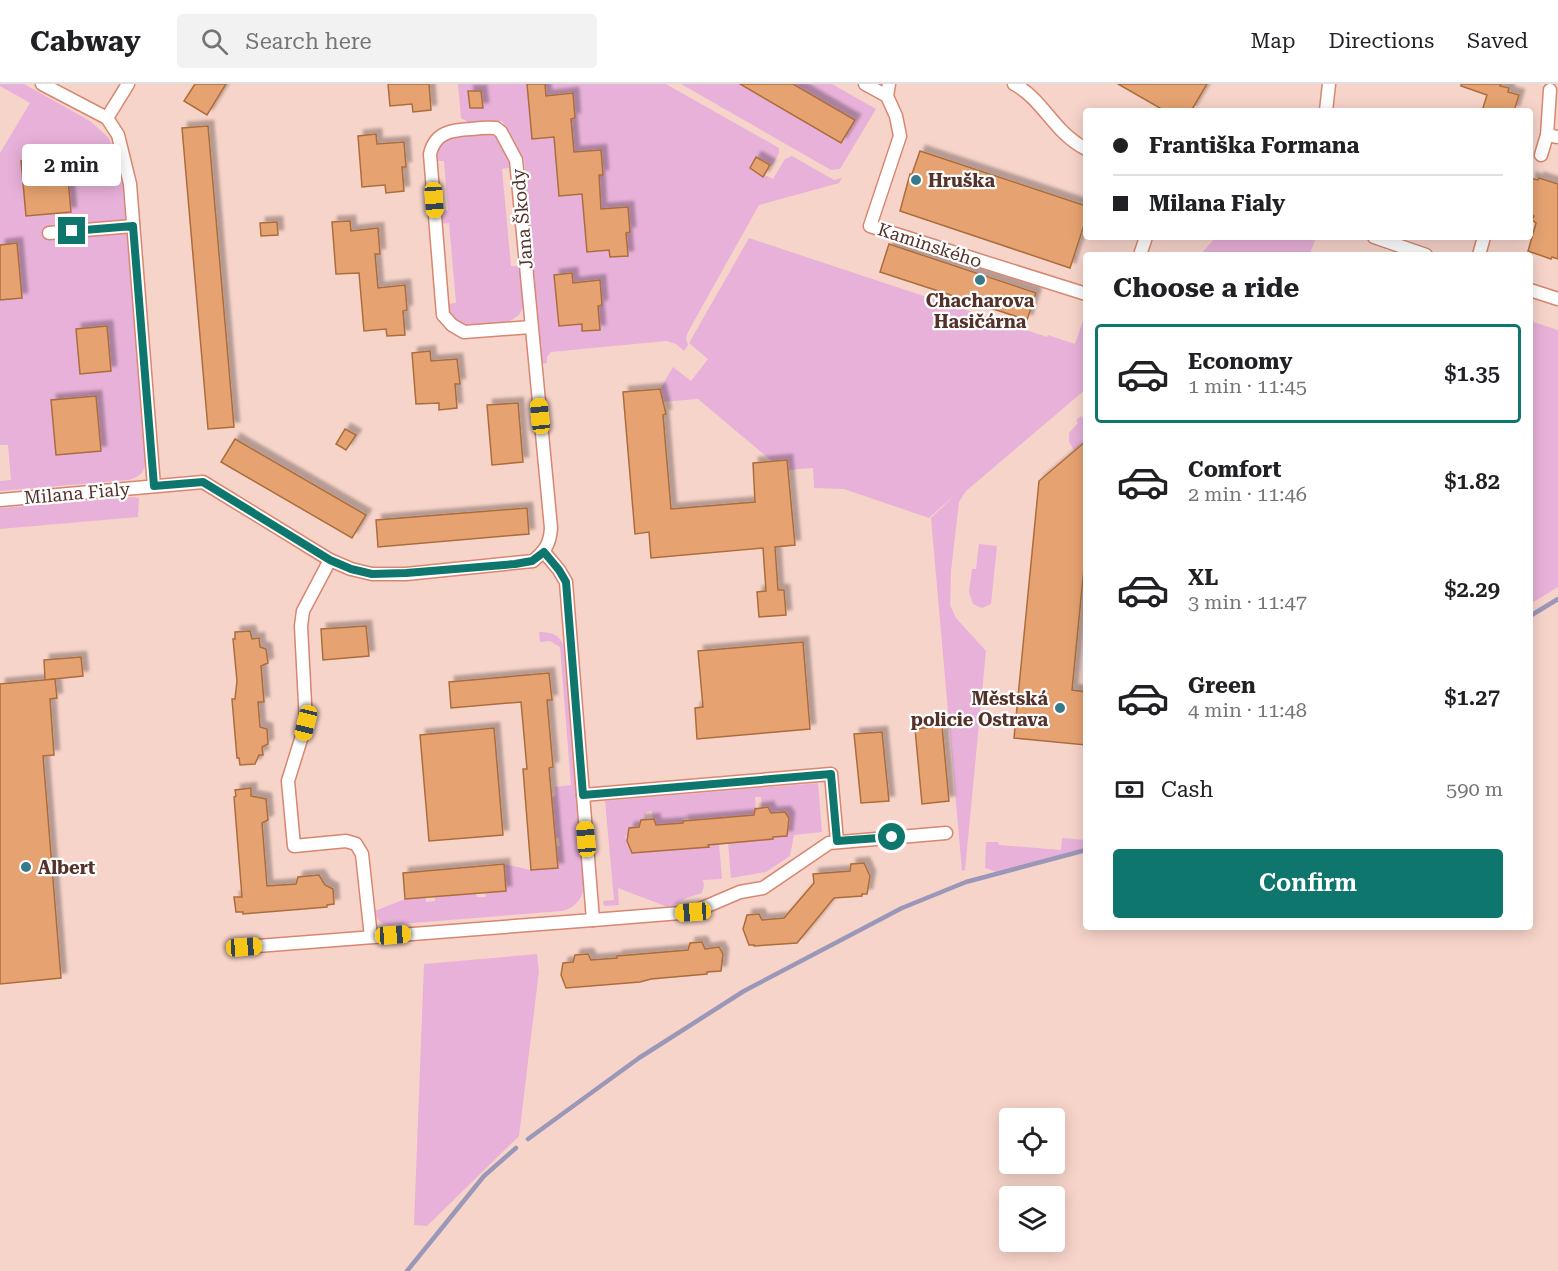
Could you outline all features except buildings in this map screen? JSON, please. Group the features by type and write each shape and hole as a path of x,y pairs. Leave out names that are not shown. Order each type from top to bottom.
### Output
{"street":[{"path":"42,84 107,118 118,135 130,184 154,486"},
{"path":"107,118 128,84"},
{"path":"865,84 888,90"},
{"path":"1014,84 1036,100 1059,129 1083,148"},
{"path":"1326,108 1329,84"},
{"name":"Kaminského","path":"888,90 900,136 870,226 1083,293"},
{"path":"1541,155 1552,136 1551,90"},
{"path":"455,116 456,129 444,133 435,140 430,154 443,315 452,325 464,332 531,327"},
{"name":"Jana Škody","path":"456,129 496,128 501,132 516,160 551,528 550,541 544,552"},
{"path":"49,233 133,226"},
{"path":"1383,240 1417,252"},
{"path":"1533,291 1558,299"},
{"name":"Milana Fialy","path":"0,500 203,482 330,560 351,569 372,574 515,564 532,561 544,552"},
{"path":"544,552 566,582 593,920"},
{"path":"330,560 303,610 301,626 306,723 288,781 294,846 346,841 356,844 362,854 371,937"},
{"path":"583,795 831,774 837,841"},
{"path":"244,947 693,912 740,892 764,888 823,846 837,841 946,833"}],"shaded area":[{"path":"0,84 24,84 90,121 108,137 117,155 122,175 146,460 143,471 132,479 0,491 0,481 11,480 8,445 0,445 0,153 30,103"},
{"path":"458,84 666,84 779,148 779,153 772,166 756,156 750,167 773,179 785,159 792,156 834,180 842,178 839,183 759,205 688,332 686,338 688,345 684,351 676,344 666,341 551,352 547,357 547,363 542,364 524,159 502,121 470,123 461,118"},
{"path":"681,84 832,84 876,109 840,169 831,170"},
{"path":"491,134 502,144 512,167 502,169 511,266 521,266 524,306 519,315 509,322 463,325 449,313 446,304 456,303 449,223 439,224 438,212 448,210 444,161 433,161 435,152 447,140 464,135"},
{"path":"749,238 1047,337 1048,335 1075,344 1083,321 1083,392 966,491 959,502 951,571 950,605 956,618 986,651 965,870 962,871 931,518 958,492 929,518 844,489 814,488 813,468 788,470 773,462 698,399 661,402 660,389 673,367 691,381 708,359 689,343"},
{"path":"1213,240 1315,241 1310,252 1203,252"},
{"path":"1533,322 1558,330 1558,587 1533,602"},
{"path":"1081,416 1083,418 1083,442 1074,450 1069,442 1069,433 1078,423 1076,420"},
{"path":"139,498 138,517 0,529 0,508"},
{"path":"979,544 997,546 991,604 982,608 973,604 969,592 972,569 976,569"},
{"path":"539,632 556,636 562,641 565,650 584,882 581,897 572,907 562,911 387,925 382,923 375,911 405,899 426,897 426,902 435,901 435,896 476,893 477,897 486,897 485,893 506,891 504,864 531,870 557,867 556,847 560,846 559,838 555,838 551,797 556,796 555,787 571,785 560,647 550,641 540,642"},
{"path":"818,783 822,832 794,835 790,856 766,872 731,878 728,843 773,839 788,816 785,812 771,814 768,807 762,808 761,797 755,797 754,815 689,820 688,818 682,819 683,823 656,825 652,811 646,812 647,820 641,820 639,826 629,828 629,835 625,836 631,853 719,843 722,879 703,880 702,893 686,898 670,908 618,888 619,905 604,906 603,901 614,900 605,801"},
{"path":"1062,838 1083,840 1083,849 997,872 985,868 986,842 1061,850"},
{"path":"537,954 539,971 519,1136 427,1226 414,1225 424,964"}],"waterway":[{"path":"1533,614 1558,599"},
{"path":"528,1139 639,1058 744,991 902,908 966,882 1083,851"},
{"path":"407,1271 484,1176 516,1148"}],"place":[{"name":"Hruška","path":"916,180"},
{"name":"Chacharova Hasičárna","path":"980,280"},
{"name":"Městská policie Ostrava","path":"1060,708"},
{"name":"Albert","path":"26,867"}],"route":[{"path":"72,231 133,226 154,486 203,482 330,560 351,569 372,574 515,564 532,561 544,552 566,582 583,795 831,774 837,841 892,837"}]}
